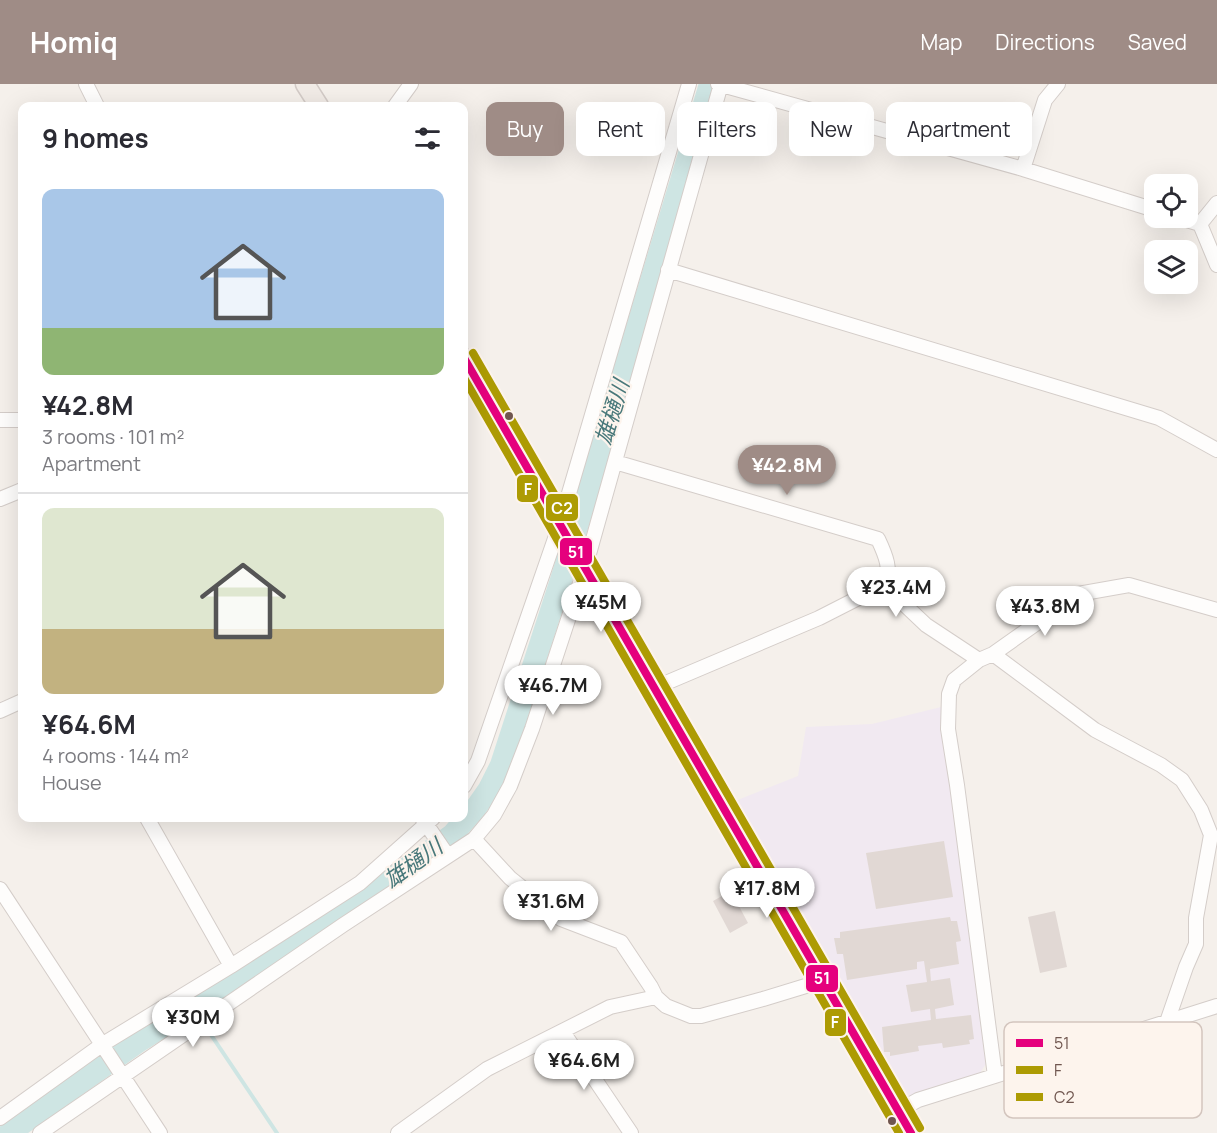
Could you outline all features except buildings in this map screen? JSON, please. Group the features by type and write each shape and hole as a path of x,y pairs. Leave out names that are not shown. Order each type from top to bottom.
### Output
{"main road":[{"path":"305,84 316,102"},
{"path":"468,365 911,1133"}],"street":[{"path":"86,84 95,102"},
{"path":"398,102 411,84"},
{"path":"468,779 478,761 562,528 689,84"},
{"path":"40,1133 343,925 474,839 494,815 510,786 532,729 615,462 720,84 1023,169 1144,207"},
{"path":"1023,169 1045,100 1058,84"},
{"path":"1217,202 1200,224 1217,264"},
{"path":"668,270 1159,418 1217,450"},
{"path":"0,420 18,420"},
{"path":"615,462 878,539 888,558 887,588"},
{"path":"0,499 18,492"},
{"path":"994,1076 959,796 948,729 949,694 954,680 979,660 993,654 1078,594 1129,585 1217,610"},
{"path":"887,588 926,624 979,660"},
{"path":"654,688 819,618 870,592 887,588"},
{"path":"993,654 1095,730 1161,765 1182,780 1201,810 1211,835 1196,918 1196,944 1167,1022"},
{"path":"0,711 18,703"},
{"path":"149,822 231,966"},
{"path":"0,1118 103,1044 231,966 360,883 425,822"},
{"path":"428,822 448,856"},
{"path":"474,839 510,878 561,919 621,942 656,997 666,1005 691,1016 701,1016 822,981"},
{"path":"0,889 160,1133"},
{"path":"398,1133 487,1069 610,1007 656,997"},
{"path":"1167,1022 1217,1006"},
{"path":"563,1032 631,1133"},
{"path":"898,1111 918,1100 1004,1073"}],"shaded area":[{"path":"941,707 987,1062 980,1073 903,1099 735,801 798,776 806,727 872,724"}],"waterway":[{"name":"雄樋川","path":"468,817 489,789 501,765 562,577 710,84"},
{"name":"雄樋川","path":"9,1133 138,1042 376,890 452,835 464,822"},
{"path":"193,1008 277,1133"}],"transit line":[{"name":"C2","path":"473,353 920,1128"},
{"name":"51","path":"468,365 911,1133"},
{"name":"F","path":"468,385 899,1133"}]}
